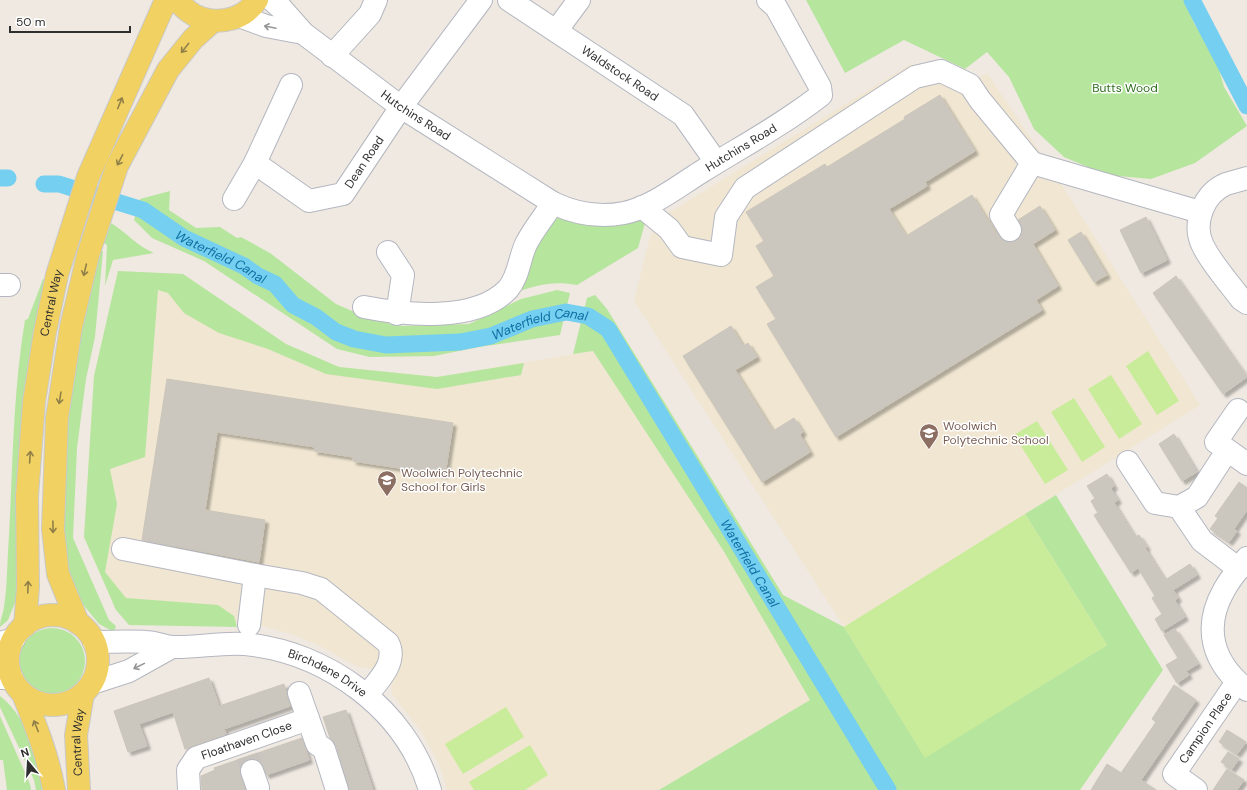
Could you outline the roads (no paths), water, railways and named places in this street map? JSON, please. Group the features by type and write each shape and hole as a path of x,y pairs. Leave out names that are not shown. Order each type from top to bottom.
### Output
{"main road":[{"name":"Central Way","path":"54,790 49,765 41,739 12,684 8,665 9,651 28,587 27,496 34,402 45,332 57,275 77,210 88,177 166,0"},
{"path":"177,0 197,17 213,21 230,20 239,16 253,6 257,0"},
{"name":"Central Way","path":"78,623 58,574 53,522 57,418 71,327 88,255 117,166 168,70 193,39 213,21"},
{"name":"Central Way","path":"13,636 38,618 52,615 66,617 78,623 94,642 98,656 97,670 87,689 76,735 79,790"},
{"name":"Central Way","path":"12,684 37,702 53,705 69,702 87,689"}],"street":[{"name":"Hutchins Road","path":"272,0 303,33 401,107 553,203 579,214 596,215 625,212 642,207 821,95 820,87 776,7 768,0"},
{"path":"332,56 370,14 376,0"},
{"path":"401,107 481,0"},
{"name":"Waldstock Road","path":"509,0 683,115 716,162"},
{"path":"556,31 579,0"},
{"name":"Hutchins Road","path":"239,16 266,26 303,33"},
{"path":"642,207 669,229 682,247 721,256 726,216 745,188 915,77 941,71 970,85 980,100 1032,162 1200,212"},
{"path":"234,199 255,163 291,85"},
{"name":"Dean Road","path":"255,163 309,201 343,194 401,107"},
{"path":"1010,230 1001,215 1032,162"},
{"path":"1244,301 1203,246 1199,231 1200,212 1214,193 1226,185 1247,178"},
{"path":"364,307 397,314 423,315 459,312 481,306 495,299 508,289 516,276 526,244 553,203"},
{"path":"388,252 403,275 397,314"},
{"path":"1238,410 1216,442 1247,464"},
{"path":"1128,462 1155,503 1179,507 1197,497 1223,458"},
{"path":"1179,507 1202,541 1243,563 1224,589 1213,618 1212,633 1214,648 1222,665 1242,686"},
{"path":"123,549 255,576 302,583 325,590 388,642 391,647 389,664 383,675 366,695"},
{"path":"249,625 255,576"},
{"name":"Birchdene Drive","path":"94,642 146,642 172,647 230,643 266,647 312,661 340,676 366,695 387,716 405,738 418,761 430,790"},
{"name":"Birchdene Drive","path":"87,689 129,671 172,647"},
{"name":"Campion Place","path":"1196,790 1174,774 1242,686"},
{"name":"Floathaven Close","path":"299,693 317,744 324,749 337,790"},
{"name":"Floathaven Close","path":"189,790 188,770 196,758 250,764 308,719"}],"waterway":[{"path":"1192,0 1247,106"},
{"name":"Waterfield Canal","path":"0,178 8,178"},
{"name":"Waterfield Canal","path":"44,184 59,184 143,210 184,238 244,266 258,276 275,284 293,305 316,317 336,332 354,339 386,345 460,342 491,336 532,319 566,312 588,316 608,329 888,790"}],"tunnel":[{"path":"247,756 252,771"}],"place":[{"name":"Woolwich Polytechnic School","path":"929,450"},
{"name":"Woolwich Polytechnic School for Girls","path":"387,497"}],"park label":[{"name":"Butts Wood","path":"1125,88"}]}
